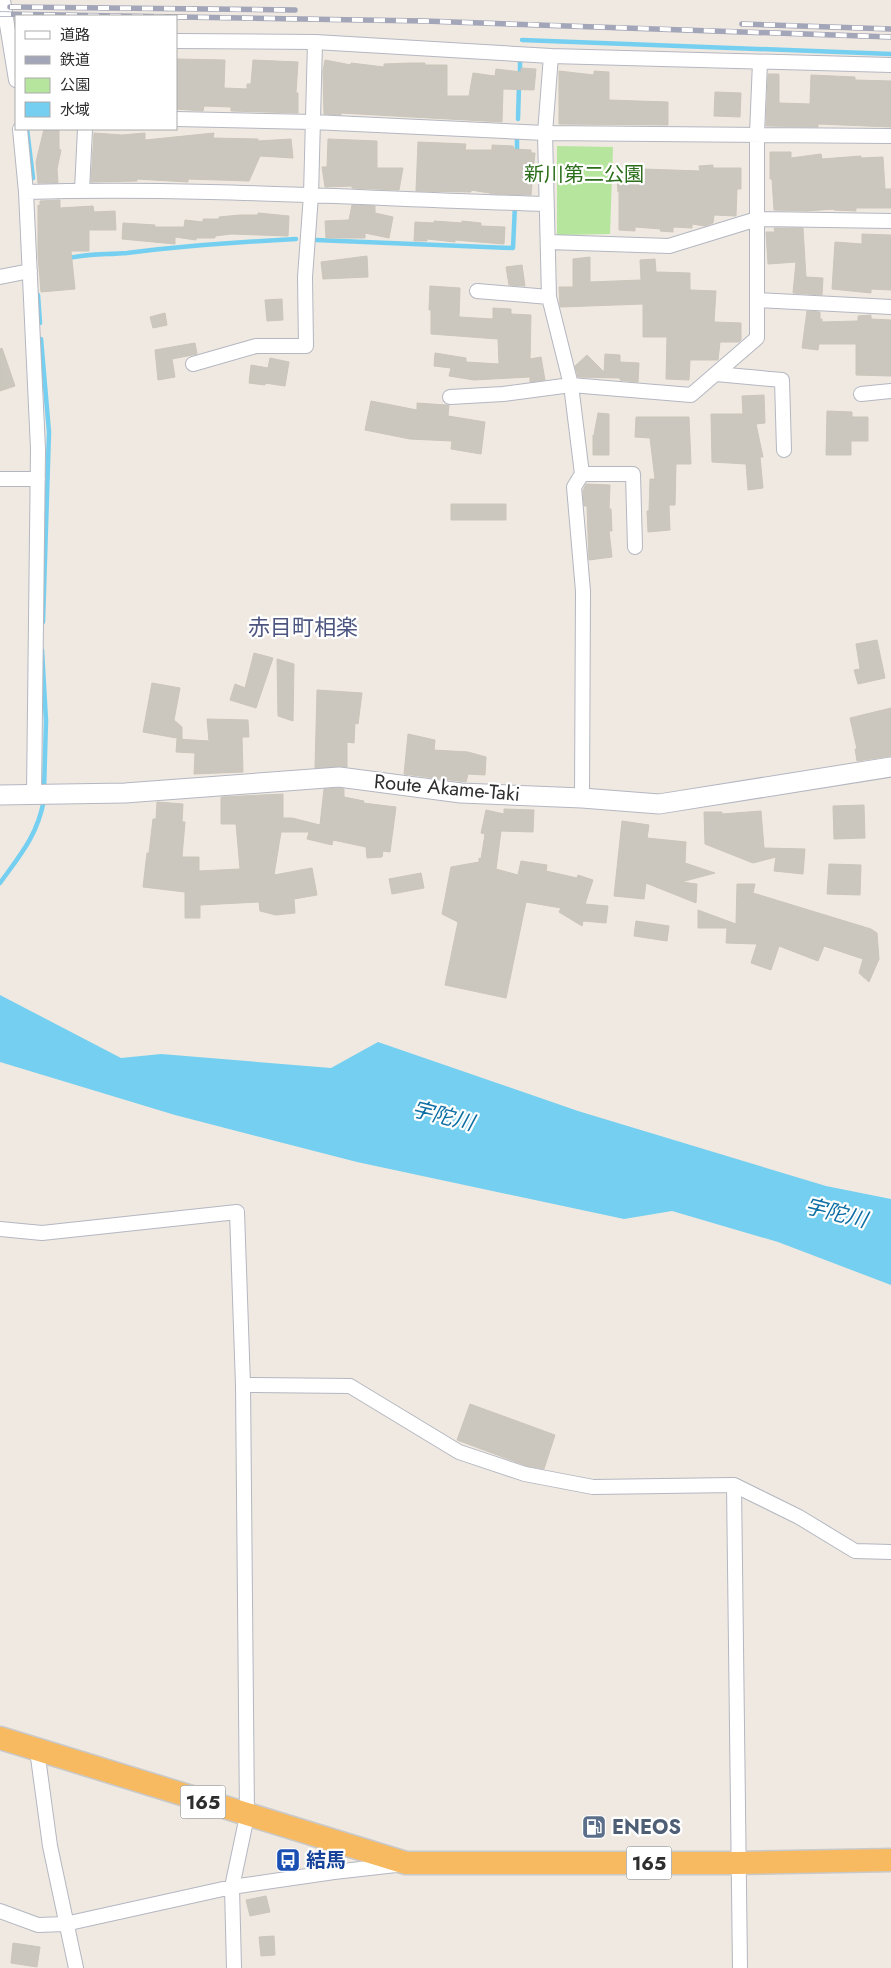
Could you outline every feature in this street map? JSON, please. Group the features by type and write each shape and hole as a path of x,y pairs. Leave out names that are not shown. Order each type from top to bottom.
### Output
{"highway":[{"name":"165","path":"0,1738 247,1816 406,1863 738,1863 891,1860"}],"main road":[{"name":"Route Akame-Taki","path":"0,795 124,793 339,777 461,793 582,798 659,804 891,767"}],"street":[{"path":"3,0 15,74"},
{"path":"178,41 315,42 551,56 891,65"},
{"path":"193,364 256,346 306,346 305,277 311,195 315,42"},
{"path":"551,56 546,133 549,297 571,385 582,474 574,487 583,591 582,798"},
{"path":"450,397 503,394 571,385 691,395 757,338 757,134 760,62"},
{"path":"178,119 314,122 546,133 891,136"},
{"path":"20,130 26,192 38,449 43,794"},
{"path":"82,190 84,130"},
{"path":"26,192 82,190 311,195 546,204"},
{"path":"548,242 669,246 757,219 891,221"},
{"path":"0,277 30,271"},
{"path":"477,290 549,297"},
{"path":"757,300 891,307"},
{"path":"716,374 782,380 784,450"},
{"path":"861,394 891,391"},
{"path":"582,474 633,474 635,547"},
{"path":"0,479 38,479"},
{"path":"0,1229 42,1233 236,1212 243,1385 247,1816 232,1887 234,1968"},
{"path":"243,1385 350,1386 459,1452 524,1474 593,1487 734,1485 799,1518 855,1551 891,1552"},
{"path":"734,1485 740,1968"},
{"path":"38,1750 50,1846 65,1924 76,1968"},
{"path":"0,1911 38,1925 65,1924 232,1887 406,1863"}],"green space":[{"name":"新川第二公園","path":"557,146 613,147 610,234 557,235"}],"water":[{"name":"宇陀川","path":"0,995 121,1058 161,1054 331,1068 378,1042 578,1111 826,1186 891,1199 891,1285 778,1242 672,1211 624,1219 357,1162 175,1115 0,1062"}],"building":[{"path":"178,59 225,60 224,88 247,89 247,84 251,84 253,60 298,62 296,93 298,93 298,113 231,111 231,107 204,106 203,111 178,109"},
{"path":"325,60 351,65 351,63 384,67 384,64 411,63 447,65 447,96 469,96 473,73 495,76 496,69 521,72 521,68 536,69 534,90 503,89 502,122 341,113 341,115 324,114 323,71"},
{"path":"559,71 594,75 594,71 609,72 609,100 668,102 668,125 559,124"},
{"path":"768,74 779,74 779,103 810,104 811,75 855,77 855,80 891,81 891,127 818,124 818,127 766,126"},
{"path":"715,92 741,93 740,117 714,116"},
{"path":"44,130 59,130 59,149 61,150 57,169 58,183 38,183 36,162"},
{"path":"94,133 122,135 145,133 145,140 214,133 213,138 258,139 258,141 291,139 293,158 260,156 249,181 188,179 188,182 137,179 137,181 91,182"},
{"path":"328,139 377,141 377,168 403,168 399,190 352,188 352,186 325,187 322,167 327,167"},
{"path":"418,142 466,144 465,150 492,150 492,145 513,146 514,149 531,150 531,153 535,153 531,195 495,194 471,190 471,192 416,191"},
{"path":"770,152 791,152 791,158 821,154 822,159 861,156 861,158 883,157 885,189 891,189 891,208 856,208 856,211 834,209 807,211 774,210 772,179 770,179"},
{"path":"713,165 713,168 741,168 741,189 737,189 736,216 714,215 713,223 705,226 692,224 692,228 673,227 673,232 635,227 635,231 619,230 617,178 642,177 643,169 700,171 699,166"},
{"path":"60,200 60,208 93,206 94,212 115,211 116,230 89,230 89,251 71,251 75,289 41,292 38,255 38,205 40,206 40,201"},
{"path":"352,205 375,206 375,213 393,217 389,238 365,233 365,238 326,238 325,221 349,220"},
{"path":"258,213 289,216 288,236 231,234 215,236 215,238 196,238 196,240 175,237 175,244 122,239 123,223 155,225 155,227 184,227 185,220 203,222 203,219 258,215"},
{"path":"434,221 462,223 462,221 481,223 481,226 505,227 504,244 427,239 427,241 414,241 415,222 434,223"},
{"path":"774,228 803,228 806,277 823,278 822,295 793,293 796,262 768,264 766,232 775,232"},
{"path":"862,234 891,235 891,290 871,289 871,293 832,289 835,242 862,244"},
{"path":"367,256 368,277 323,279 321,262"},
{"path":"590,257 590,282 641,280 640,260 655,259 656,272 690,273 690,290 716,291 714,322 741,323 741,340 739,342 720,342 718,360 690,360 689,380 666,379 667,337 643,337 643,304 560,307 559,287 573,287 573,259"},
{"path":"522,265 525,286 509,285 506,267"},
{"path":"430,286 460,288 459,317 493,319 493,308 511,309 511,314 531,315 530,359 541,357 545,380 530,382 530,377 474,380 449,376 451,368 434,366 435,353 466,358 466,362 499,364 498,339 431,334"},
{"path":"282,299 283,320 267,321 265,300"},
{"path":"807,311 820,312 822,322 858,321 858,316 871,315 871,319 891,320 891,376 856,375 856,344 819,344 818,350 802,348"},
{"path":"165,313 167,325 153,328 150,317"},
{"path":"195,343 197,354 172,359 175,377 158,380 155,350"},
{"path":"2,348 15,386 0,391 0,349"},
{"path":"605,354 620,355 620,362 639,363 638,382 620,380 620,378 578,377 575,366 587,355 604,372"},
{"path":"270,358 289,362 285,386 249,383 251,365 268,368"},
{"path":"764,395 765,423 756,424 763,457 760,457 763,488 748,490 746,464 712,462 711,414 743,414 742,396"},
{"path":"371,401 417,410 417,403 449,405 448,416 485,422 481,454 451,449 452,441 410,439 365,430"},
{"path":"827,411 852,412 852,417 868,417 868,441 851,441 851,455 826,455"},
{"path":"598,413 609,414 609,455 593,455 593,435"},
{"path":"636,417 689,417 691,464 676,464 675,505 669,505 670,530 648,532 647,511 649,511 650,479 655,479 650,438 635,437"},
{"path":"586,484 610,485 609,509 611,509 612,531 609,531 612,557 589,560 587,506 584,506 583,491"},
{"path":"451,504 506,504 506,520 451,520"},
{"path":"877,640 885,678 858,684 854,670 860,669 856,644"},
{"path":"254,653 273,658 256,708 230,700 235,684 245,688"},
{"path":"277,659 294,664 293,721 278,716"},
{"path":"152,683 180,688 174,720 182,727 182,739 143,732"},
{"path":"317,690 362,693 358,724 355,723 354,743 347,742 347,767 315,768"},
{"path":"891,708 891,756 857,761 855,749 857,749 850,718"},
{"path":"207,719 248,720 249,737 242,737 243,772 194,774 195,753 176,752 177,739 209,741"},
{"path":"408,734 435,740 434,750 468,752 486,757 485,775 468,774 466,782 404,774"},
{"path":"324,789 344,789 344,797 364,801 363,803 396,807 390,852 383,851 382,857 367,858 366,847 333,840 332,845 307,839 309,832 281,832 274,875 312,868 317,895 294,899 295,913 276,915 260,911 259,902 200,905 200,918 185,918 185,892 143,887 153,819 156,819 157,802 183,804 182,822 185,822 182,857 199,857 199,871 240,869 236,824 221,824 221,797 283,794 283,818 292,818 320,825"},
{"path":"864,805 865,838 834,839 833,806"},
{"path":"504,809 534,810 533,832 501,831 496,869 518,875 521,861 547,865 546,871 577,878 578,875 593,880 585,904 608,906 606,923 583,921 582,926 559,912 561,908 526,902 506,998 445,985 458,922 442,914 451,867 479,862 485,834 481,833 486,810 504,814"},
{"path":"761,811 764,848 805,849 803,874 774,871 776,857 753,863 705,844 704,812 722,812 722,814"},
{"path":"622,821 649,825 647,838 686,842 685,863 715,873 681,882 697,884 696,903 646,883 644,899 614,896"},
{"path":"829,864 861,865 860,895 827,894"},
{"path":"421,873 424,888 392,894 389,879"},
{"path":"737,884 755,884 753,893 871,929 877,933 879,959 869,982 859,973 863,959 824,946 818,961 779,946 771,970 751,963 757,944 726,943 727,928 698,928 698,910 736,924"},
{"path":"636,921 669,926 667,941 634,936"},
{"path":"470,1404 555,1435 544,1469 527,1466 457,1440"},
{"path":"266,1896 270,1912 250,1916 246,1900"},
{"path":"274,1936 275,1955 261,1956 259,1937"},
{"path":"13,1943 40,1947 37,1967 11,1963"}],"waterway":[{"path":"522,40 891,54"},
{"path":"520,61 520,77"},
{"path":"518,119 519,85"},
{"path":"27,130 33,178"},
{"path":"517,139 517,155"},
{"path":"316,240 513,248 515,205"},
{"path":"66,259 89,255 211,244 296,239"},
{"path":"38,295 40,323"},
{"path":"41,339 49,432 43,622"},
{"path":"42,650 46,721 44,790"},
{"path":"0,883 33,834 44,800"}],"railway":[{"path":"10,7 295,10"},
{"path":"0,14 61,15"},
{"path":"178,17 424,21 891,37"},
{"path":"742,24 891,29"}],"place":[{"name":"ENEOS","path":"594,1827"},
{"name":"結馬","path":"288,1860"}],"district":[{"name":"赤目町相楽","path":"303,627"}]}
